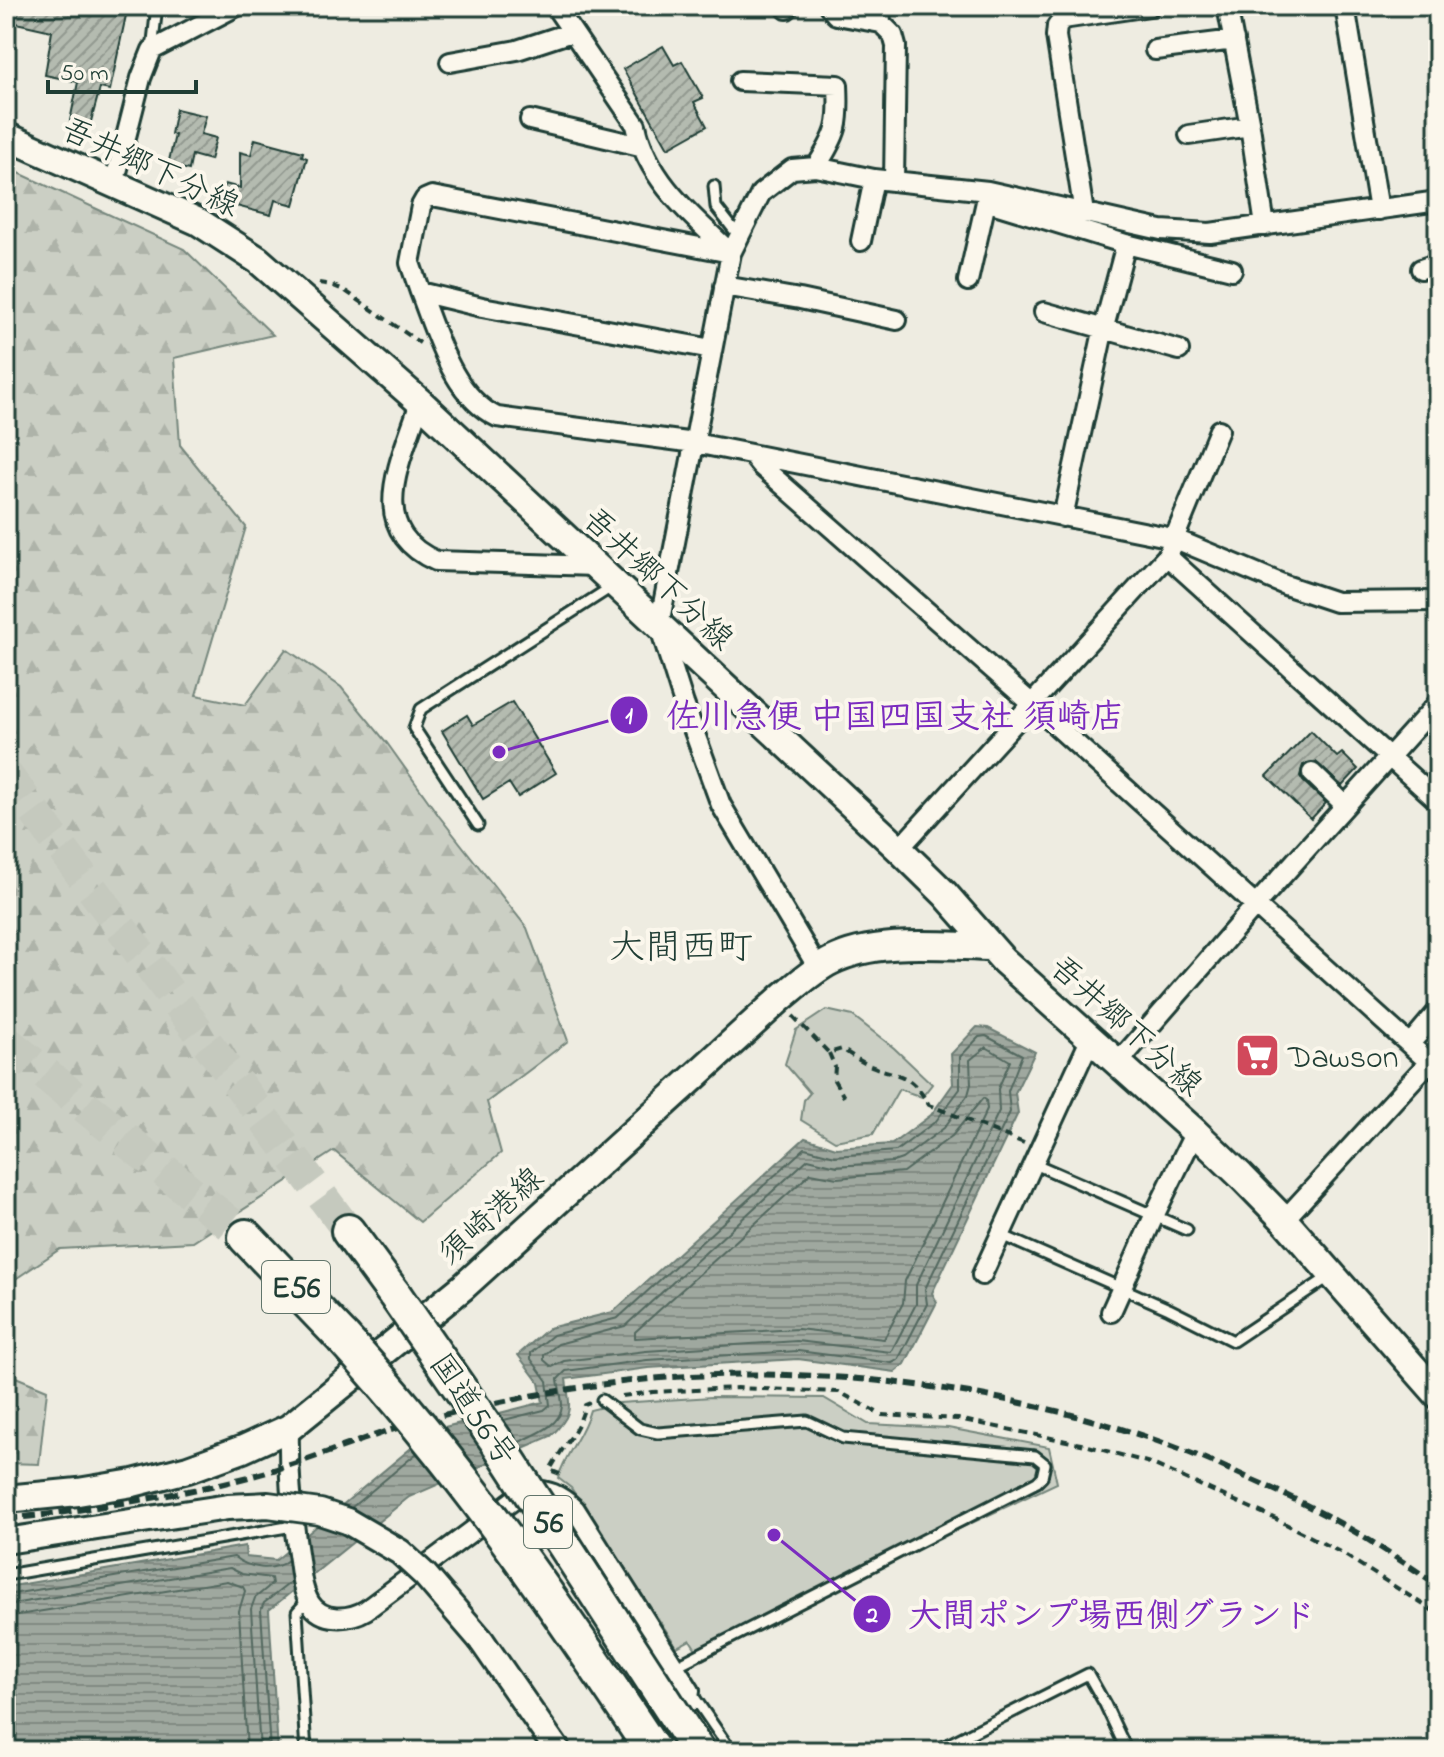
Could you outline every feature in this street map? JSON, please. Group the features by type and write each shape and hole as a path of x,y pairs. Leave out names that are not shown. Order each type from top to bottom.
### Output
{"highway":[{"name":"国道56号","path":"348,1231 462,1389 698,1751"},
{"name":"E56","path":"246,1237 403,1404 472,1489 557,1606 653,1751"}],"main road":[{"name":"吾井郷下分線","path":"6,136 199,222 248,252 303,297 420,402 899,849 945,894 991,947 1090,1040 1195,1132 1284,1220 1438,1395"},
{"name":"須崎港線","path":"6,1499 133,1483 188,1469 289,1428 463,1287 781,998 818,968 854,952 878,948 991,947"}],"street":[{"path":"555,6 636,125 640,146 673,199 731,253"},
{"path":"829,6 836,15 880,14 893,35 896,46 894,181"},
{"path":"1084,213 1056,36 1057,26 1063,19 1150,6"},
{"path":"1227,6 1265,226"},
{"path":"1345,6 1379,210"},
{"path":"114,184 141,78 152,50 233,8"},
{"path":"450,62 517,50 572,32"},
{"path":"1155,50 1234,40"},
{"path":"740,81 838,85 840,118 834,139 816,167"},
{"path":"530,120 640,146"},
{"path":"1189,135 1250,126"},
{"path":"818,968 721,805 659,625 731,253 761,193 792,169 816,167 1174,231 1210,233 1438,201"},
{"path":"861,241 874,179"},
{"path":"731,253 432,196 425,199 421,206 410,263 449,362 481,409 497,417 695,443 1063,517 1170,547 1336,602 1438,601"},
{"path":"988,196 1126,244 1232,270"},
{"path":"968,281 988,196"},
{"path":"1063,517 1104,327 1126,244"},
{"path":"724,286 897,320"},
{"path":"420,292 482,307 712,349"},
{"path":"1044,312 1179,350"},
{"path":"420,402 391,501 396,522 406,541 420,554 436,561 596,566"},
{"path":"899,849 1170,547 1219,430"},
{"path":"752,455 1433,1066 1284,1220"},
{"path":"1170,547 1389,759 1438,801"},
{"path":"1117,1064 1438,703"},
{"path":"1312,773 1345,805"},
{"path":"1410,1044 1438,1011"},
{"path":"982,1275 1034,1155 1090,1040"},
{"path":"1111,1312 1195,1132"},
{"path":"289,1428 294,1532 306,1594 323,1614 333,1617 355,1616 527,1490 545,1489 563,1498 575,1509 690,1691 688,1703 625,1751"},
{"path":"6,1541 228,1507 268,1505 320,1512 347,1521 400,1552 425,1575 481,1640 558,1751"}],"lane":[{"path":"152,50 157,6"},
{"path":"714,186 716,207 738,235"},
{"path":"478,825 414,728 421,709 615,585"},
{"path":"1034,1155 1187,1230"},
{"path":"1001,1235 1169,1309 1233,1341 1332,1274"},
{"path":"602,1400 640,1429 658,1433 807,1421 843,1438 1035,1456 1045,1464 1042,1477 1037,1482 676,1666"},
{"path":"6,1575 294,1532"},
{"path":"306,1594 297,1612 306,1751"},
{"path":"935,1751 1088,1674 1127,1751"},
{"path":"690,1691 731,1751"}],"path":[{"path":"314,283 344,290 449,362"},
{"path":"781,998 798,1022 829,1053 835,1067 834,1080 844,1097"},
{"path":"829,1053 842,1049 869,1066 898,1074 923,1092 929,1105 1034,1155"}],"green space":[{"path":"6,167 184,249 273,335 174,358 180,445 246,527 196,695 245,705 286,649 341,687 527,928 568,1041 487,1102 501,1153 420,1222 334,1151 193,1242 60,1249 14,1280 6,1278"},
{"path":"826,1010 853,1016 894,1048 932,1084 922,1097 899,1089 873,1134 835,1141 801,1120 804,1100 810,1093 785,1064 796,1030"},
{"path":"6,1373 47,1390 39,1464 6,1463"},
{"path":"712,1397 824,1398 868,1424 948,1428 1049,1447 1057,1483 848,1581 703,1660 690,1640 677,1647 571,1488 558,1478 590,1410 619,1403"}],"water":[{"path":"977,1027 988,1028 1035,1052 1015,1093 1018,1113 932,1293 937,1302 905,1364 895,1372 798,1359 648,1368 566,1379 569,1410 564,1422 551,1436 409,1497 269,1610 278,1751 6,1751 6,1587 245,1546 246,1557 276,1560 433,1430 543,1402 539,1383 518,1355 549,1328 613,1312 805,1138 836,1148 892,1144 931,1115 953,1084 951,1054"}],"building":[{"path":"9,6 128,6 110,90 100,88 90,125 70,121 78,82 45,75 52,31 7,21"},
{"path":"663,46 674,65 682,61 703,98 694,102 707,126 668,148 623,69"},
{"path":"176,109 206,116 201,134 216,138 210,160 192,155 189,170 168,165 175,135 171,134"},
{"path":"255,139 303,152 302,156 307,158 294,205 275,200 271,215 221,202 225,184 240,188 240,152 251,155"},
{"path":"512,702 556,773 518,797 509,783 483,799 442,731 467,715 473,725"},
{"path":"1311,731 1337,757 1342,753 1358,769 1342,786 1316,762 1303,765 1300,776 1303,781 1326,803 1311,819 1267,776"}],"tunnel":[{"path":"6,774 348,1231"},
{"path":"6,1042 246,1237"}],"railway":[{"path":"6,1518 175,1494 270,1471 417,1422 468,1409 610,1383 716,1375 847,1378 981,1395 1112,1426 1175,1447 1324,1514 1438,1585"}],"place":[{"name":"佐川急便 中国四国支社 須崎店","path":"499,752"},
{"name":"Dawson","path":"1257,1056"},
{"name":"大間ポンプ場西側グランド","path":"774,1535"}],"district":[{"name":"大間西町","path":"681,945"}]}
